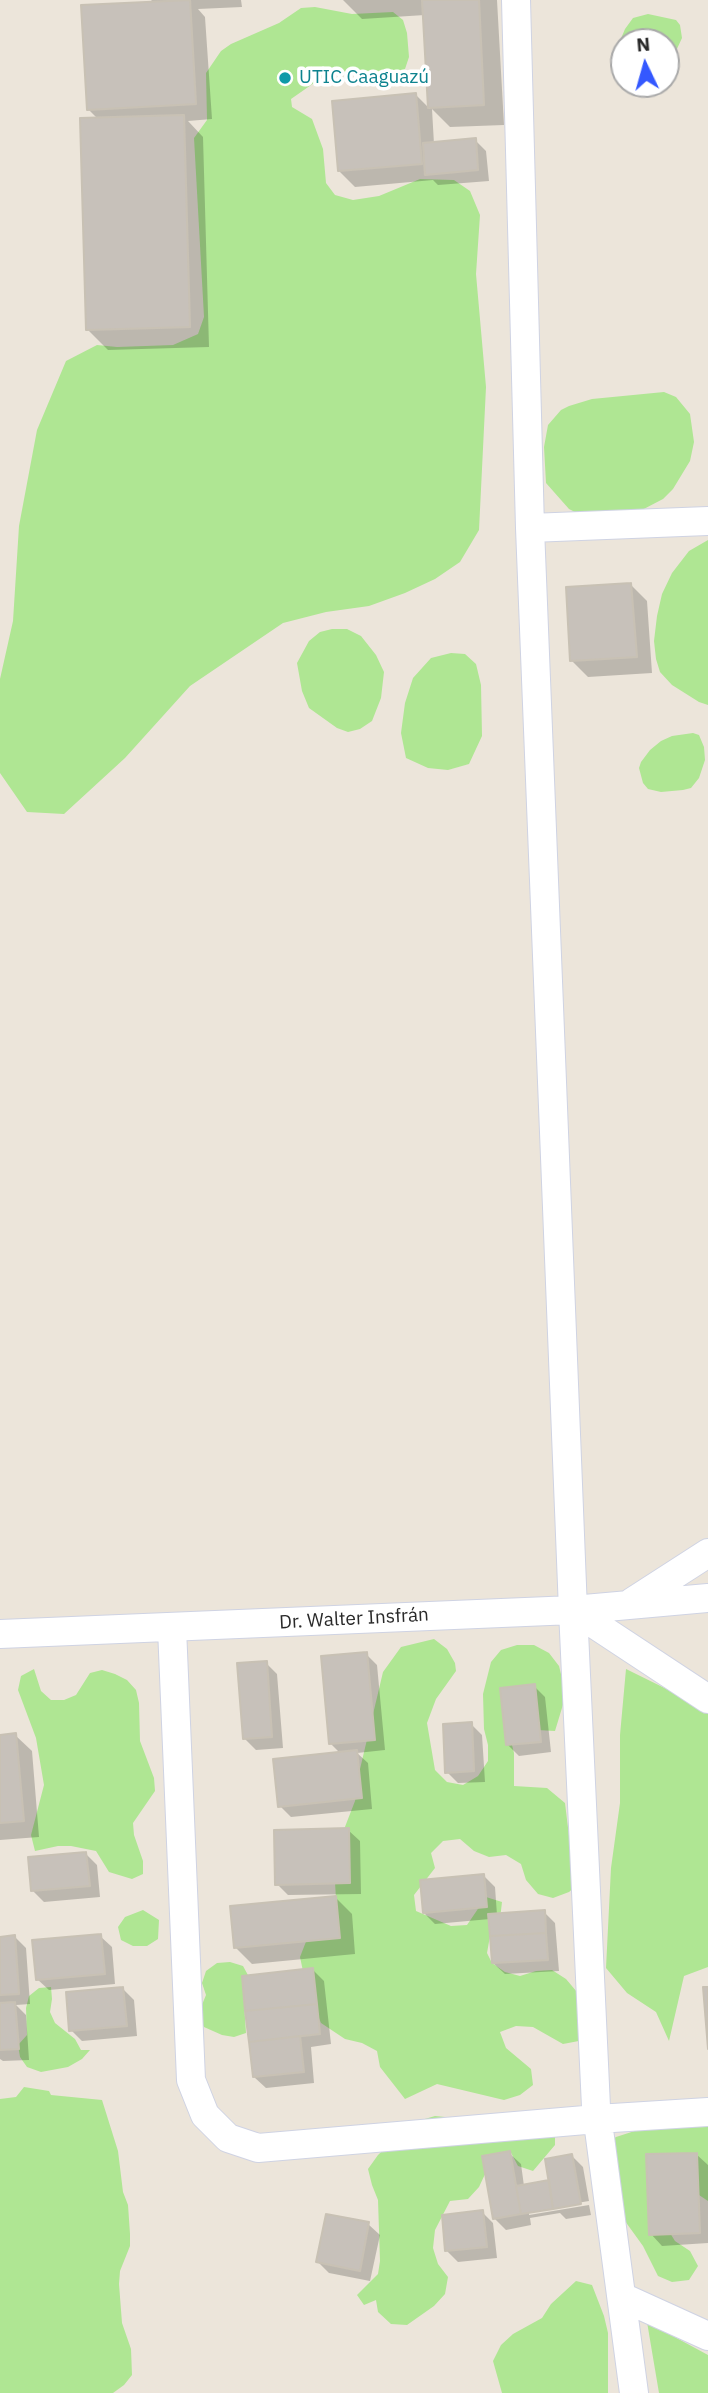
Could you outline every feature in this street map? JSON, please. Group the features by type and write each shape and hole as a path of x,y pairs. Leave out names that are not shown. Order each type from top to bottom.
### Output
{"street":[{"path":"516,0 530,528 573,1610 597,2119 635,2393"},
{"path":"530,528 708,521"},
{"path":"627,1605 708,1553"},
{"name":"Dr. Walter Insfrán","path":"0,1634 573,1610 708,1598"},
{"path":"573,1610 708,1699"},
{"path":"172,1628 191,2080 205,2115 228,2138 258,2148 708,2112"},
{"path":"622,2297 708,2336"}],"green space":[{"path":"315,7 352,14 393,12 403,20 407,33 409,57 405,69 395,76 369,78 334,69 291,99 292,107 312,119 323,149 326,183 335,195 353,200 379,196 420,179 454,180 470,191 480,215 476,274 486,387 479,530 460,562 435,579 369,606 326,612 283,623 190,686 125,758 64,814 27,812 0,773 0,679 13,621 19,526 37,430 66,361 97,345 173,345 198,334 204,317 194,138 207,120 206,73 221,51 231,44 279,23 301,8"},
{"path":"648,14 676,20 680,25 682,38 680,42 680,28 626,28 633,18"},
{"path":"664,392 676,397 690,414 694,442 690,461 673,489 663,499 638,512 589,519 569,509 546,483 544,447 548,425 561,410 592,399"},
{"path":"708,540 708,705 672,685 660,672 654,641 662,594 672,573 689,551"},
{"path":"347,629 361,636 376,655 384,672 381,698 372,721 360,729 348,732 337,728 309,708 302,691 297,663 309,641 320,632"},
{"path":"451,653 465,654 476,664 481,685 482,736 469,764 448,770 428,768 406,758 401,733 405,703 413,678 431,658"},
{"path":"693,733 699,735 705,760 699,778 691,788 661,792 648,789 643,783 639,768 650,750 672,736"},
{"path":"434,1639 447,1649 455,1663 456,1671 436,1699 427,1723 435,1770 447,1782 463,1785 478,1776 488,1761 483,1694 491,1662 501,1650 517,1645 534,1645 549,1653 559,1666 563,1682 565,1698 555,1731 537,1730 510,1737 514,1753 514,1786 547,1788 565,1803 569,1836 581,1848 582,1881 569,1892 553,1898 538,1894 526,1880 521,1864 506,1855 489,1857 474,1851 460,1839 443,1841 431,1853 435,1868 414,1895 416,1911 451,1926 467,1925 486,1897 502,1902 500,1919 490,1936 487,1953 492,1963 505,1972 520,1976 552,1970 566,1979 577,1992 584,2040 563,2044 533,2027 516,2026 500,2032 506,2048 531,2069 533,2085 520,2095 504,2100 437,2084 405,2099 380,2067 377,2051 362,2043 345,2039 321,2023 307,1990 300,1957 307,1939 324,1937 336,1899 334,1866 355,1801 383,1672 401,1647"},
{"path":"34,1669 41,1691 51,1700 64,1700 76,1695 90,1673 102,1670 127,1680 136,1690 140,1741 154,1778 155,1791 133,1823 143,1861 143,1874 132,1879 109,1872 96,1851 58,1846 35,1851 31,1835 44,1785 36,1738 18,1690 21,1676"},
{"path":"626,1669 697,1704 708,1714 708,1967 684,1976 669,2041 656,2012 627,1993 606,1968 611,1868 620,1803 620,1735"},
{"path":"143,1910 159,1920 158,1939 147,1946 133,1946 121,1940 118,1927 125,1917"},
{"path":"230,1962 243,1966 249,1977 243,1988 246,2033 234,2037 204,2027 197,2017 206,1995 202,1983 206,1971 217,1963"},
{"path":"51,1987 50,2012 55,2023 75,2039 81,2050 90,2050 82,2059 68,2067 41,2072 27,2067 20,2057 18,2045 27,2035 26,2008 29,1996 39,1988"},
{"path":"24,2087 49,2091 51,2095 102,2100 118,2151 123,2192 128,2205 130,2234 130,2246 120,2271 119,2284 122,2323 131,2349 132,2375 113,2393 0,2393 0,2099 16,2097"},
{"path":"435,2116 555,2128 555,2145 533,2171 518,2166 510,2151 486,2172 479,2187 468,2199 450,2201 435,2230 433,2248 438,2264 448,2277 445,2294 434,2306 407,2325 391,2324 378,2312 376,2300 364,2305 357,2295 378,2274 380,2261 378,2200 368,2169 378,2155 404,2130 418,2121"},
{"path":"680,2123 708,2127 708,2201 699,2195 696,2162 657,2212 675,2241 690,2251 698,2266 689,2280 672,2282 658,2276 643,2246 617,2210 609,2142 647,2127"},
{"path":"576,2281 592,2285 604,2316 608,2333 608,2393 502,2393 493,2361 501,2345 513,2334 542,2318 551,2304"},
{"path":"647,2322 708,2355 708,2393 659,2393"}],"building":[{"path":"190,0 196,104 87,110 81,5"},
{"path":"422,0 479,0 484,105 428,108"},
{"path":"416,93 422,164 338,171 332,101"},
{"path":"184,115 190,327 86,330 80,118"},
{"path":"476,138 478,170 425,175 423,143"},
{"path":"631,583 637,657 570,661 566,587"},
{"path":"367,1652 375,1740 329,1744 321,1656"},
{"path":"267,1661 272,1737 243,1739 237,1663"},
{"path":"535,1684 541,1742 506,1745 500,1688"},
{"path":"472,1722 474,1771 445,1773 443,1724"},
{"path":"16,1733 24,1821 0,1823 0,1735"},
{"path":"357,1750 362,1798 278,1807 273,1759"},
{"path":"349,1828 350,1883 275,1885 274,1830"},
{"path":"86,1852 90,1886 31,1891 28,1857"},
{"path":"484,1874 487,1907 423,1913 420,1880"},
{"path":"336,1896 340,1938 234,1948 230,1906"},
{"path":"545,1910 546,1933 490,1936 488,1914"},
{"path":"546,1933 548,1960 492,1963 490,1936"},
{"path":"101,1934 105,1974 36,1980 32,1940"},
{"path":"15,1935 19,1994 0,1995 0,1937"},
{"path":"313,1968 317,2004 245,2011 242,1976"},
{"path":"123,1987 127,2026 69,2031 66,1992"},
{"path":"703,1987 708,1987 708,2049"},
{"path":"15,2002 19,2049 0,2050 0,2003"},
{"path":"317,2004 320,2034 249,2042 245,2011"},
{"path":"300,2036 304,2072 253,2077 249,2042"},
{"path":"510,2151 521,2214 493,2219 482,2156"},
{"path":"697,2153 700,2233 649,2235 646,2154"},
{"path":"572,2154 581,2204 553,2209 545,2159"},
{"path":"549,2180 553,2209 521,2214 516,2186"},
{"path":"483,2210 487,2247 445,2251 442,2215"},
{"path":"326,2214 369,2222 360,2271 316,2262"}],"place":[{"name":"UTIC Caaguazú","path":"285,78"}]}
